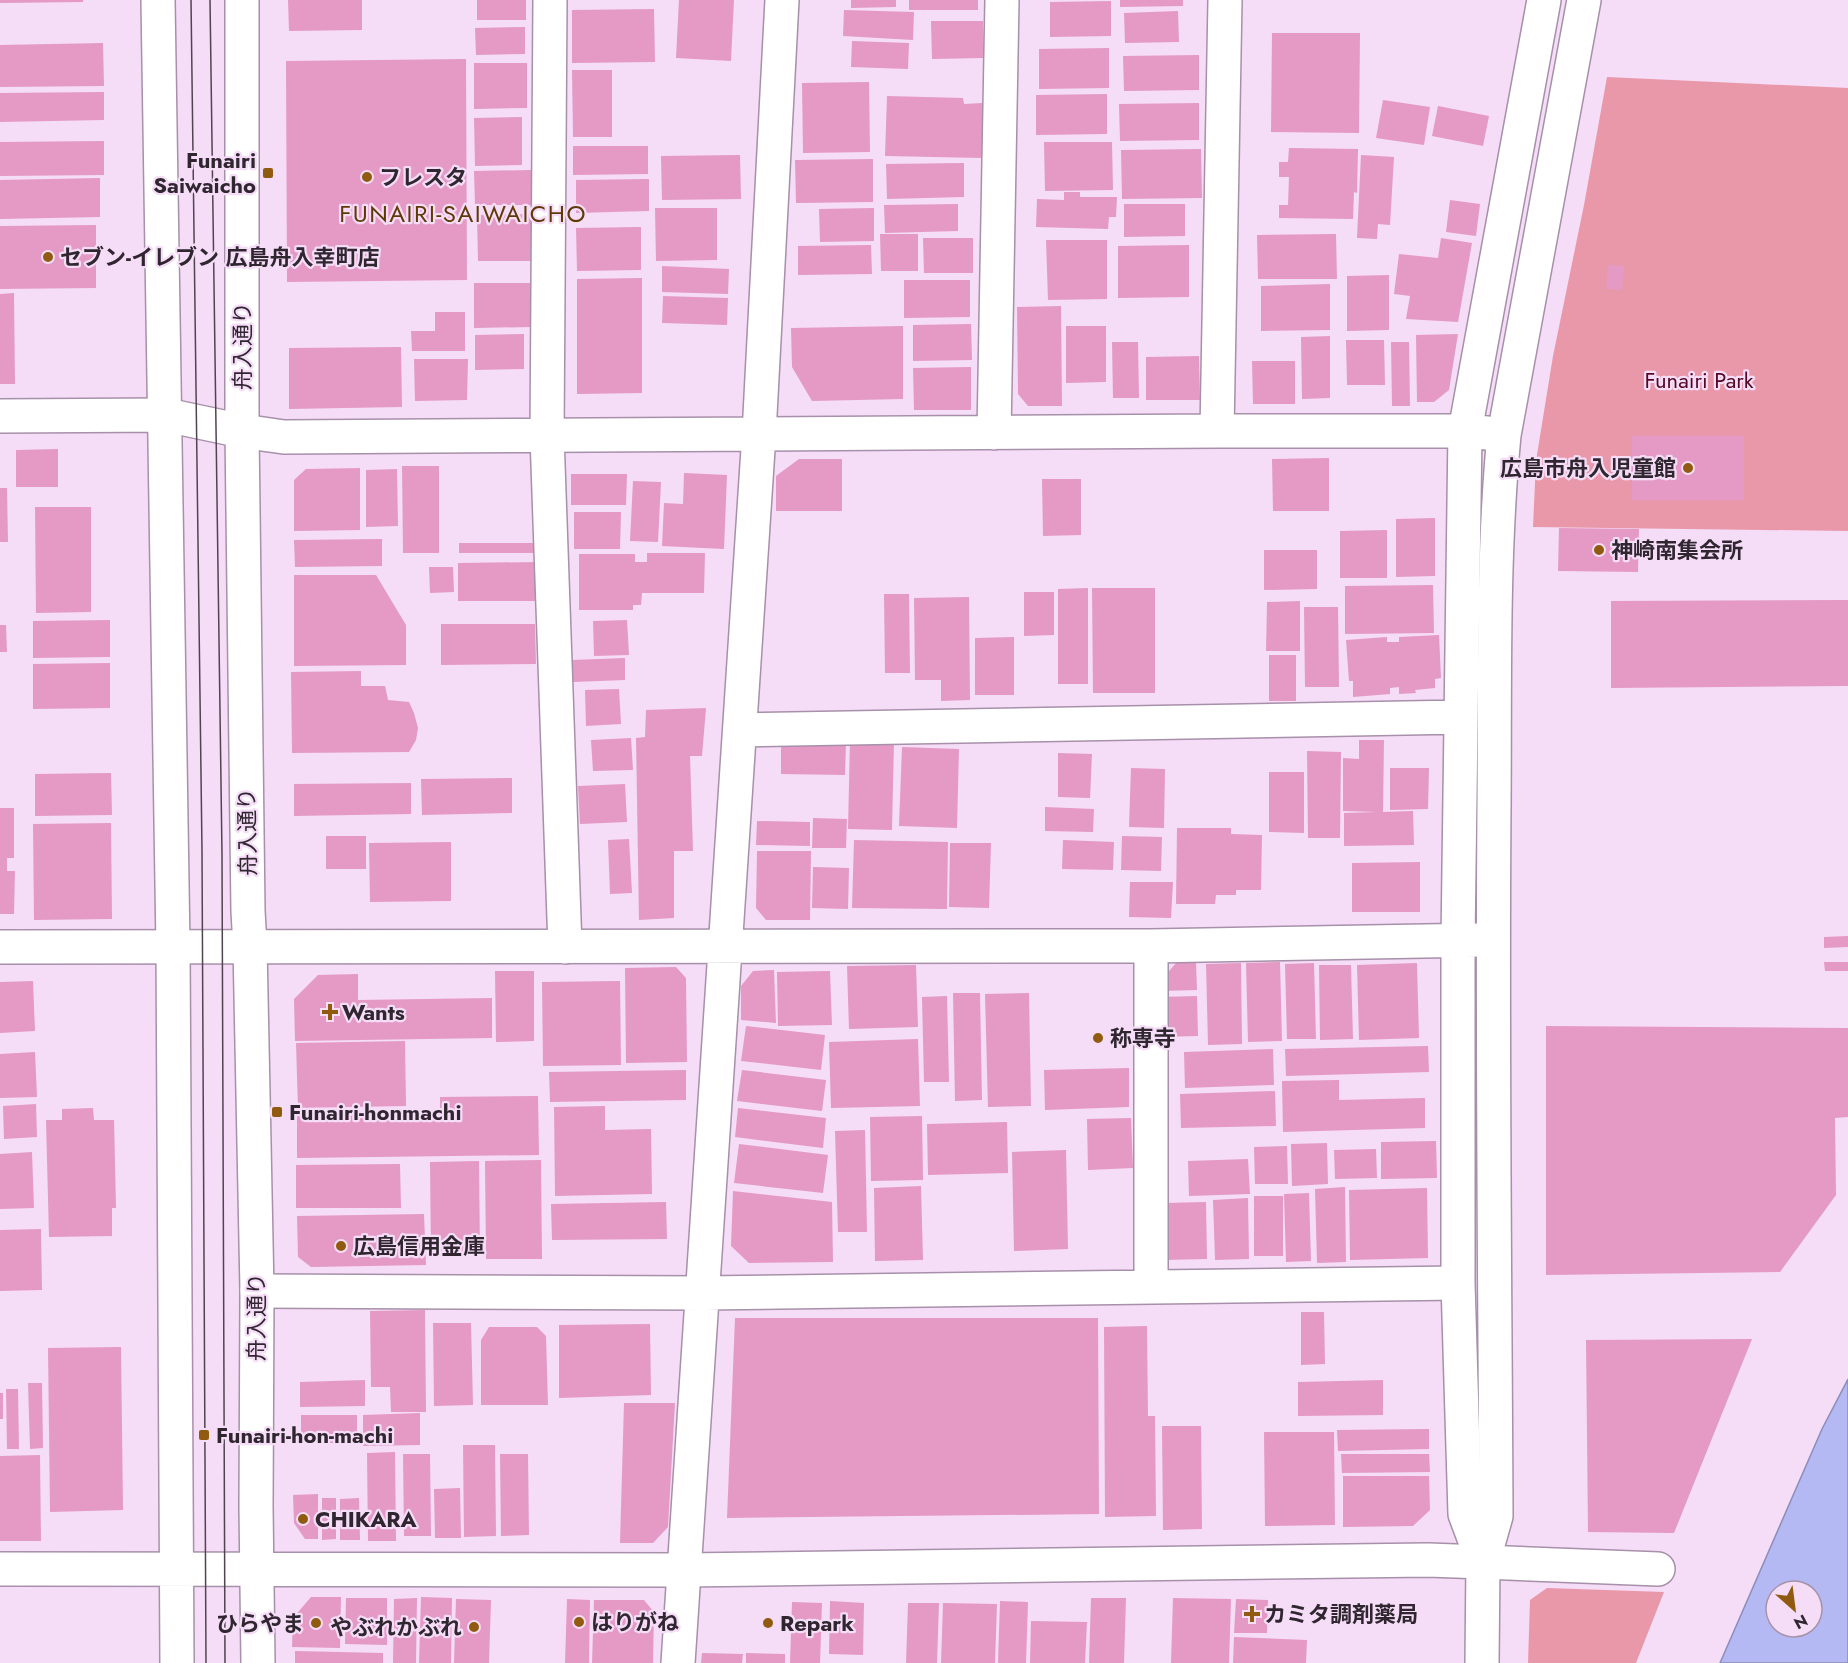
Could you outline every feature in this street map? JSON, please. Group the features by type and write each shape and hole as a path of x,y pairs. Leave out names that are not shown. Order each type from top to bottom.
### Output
{"street":[{"path":"158,0 173,947 177,1663"},
{"name":"舟入通り","path":"242,0 242,431 248,911 257,1291 258,1663"},
{"path":"550,0 547,436 565,947"},
{"path":"678,1663 759,434 782,0"},
{"path":"994,433 1002,0"},
{"path":"1217,431 1225,0"},
{"path":"1483,1562 1464,1514 1458,1283 1458,941 1465,431 1544,0"},
{"path":"1482,1663 1483,1562 1496,1515 1493,940 1495,591 1501,470 1504,435 1584,0"},
{"path":"0,416 166,415 284,437 1217,431 1465,431 1504,435"},
{"path":"740,730 1460,717"},
{"path":"0,947 1151,946 1493,940"},
{"path":"1151,946 1151,1287"},
{"path":"257,1291 702,1293 1458,1283"},
{"path":"0,1569 683,1570 1428,1560 1658,1569"}],"green space":[{"name":"Funairi Park","path":"1607,77 1848,88 1848,531 1533,527 1536,461 1553,356"},
{"path":"1547,1588 1664,1592 1636,1663 1528,1663 1530,1600"}],"water":[{"path":"1848,1379 1848,1663 1720,1663 1822,1429"}],"building":[{"path":"0,0 83,0 83,2 0,3"},
{"path":"288,0 362,0 362,30 289,31"},
{"path":"477,0 526,0 526,20 477,20"},
{"path":"679,0 734,0 731,61 676,58"},
{"path":"851,0 896,0 896,7 851,8"},
{"path":"909,0 978,0 978,10 909,10"},
{"path":"1120,0 1183,0 1183,6 1120,7"},
{"path":"1111,1 1111,36 1050,37 1050,2"},
{"path":"654,9 655,62 572,63 572,10"},
{"path":"844,10 914,12 913,40 843,36"},
{"path":"1178,11 1179,42 1125,43 1124,13"},
{"path":"931,21 983,21 984,58 932,59"},
{"path":"525,27 525,54 476,55 475,28"},
{"path":"1272,33 1360,33 1359,133 1271,132"},
{"path":"852,41 909,43 908,69 851,67"},
{"path":"103,43 104,86 0,87 0,45"},
{"path":"1109,48 1109,88 1039,89 1039,49"},
{"path":"1199,55 1199,90 1124,91 1123,56"},
{"path":"466,59 467,280 287,282 286,61"},
{"path":"474,63 527,63 527,108 474,109"},
{"path":"572,70 612,70 612,137 573,137"},
{"path":"869,82 870,152 803,153 802,83"},
{"path":"104,92 104,120 0,122 0,93"},
{"path":"1107,94 1107,134 1036,135 1036,95"},
{"path":"887,96 963,98 964,104 982,103 982,158 885,156"},
{"path":"1383,100 1430,107 1424,145 1376,138"},
{"path":"1199,103 1199,140 1120,141 1119,104"},
{"path":"1438,106 1489,116 1483,146 1432,136"},
{"path":"522,117 522,165 475,166 474,118"},
{"path":"104,141 104,175 0,176 0,142"},
{"path":"1044,142 1112,142 1113,190 1045,191"},
{"path":"573,146 648,146 648,174 573,175"},
{"path":"1289,148 1358,149 1357,193 1354,192 1353,219 1279,218 1279,205 1288,205 1289,177 1279,177 1279,162 1288,162"},
{"path":"1201,149 1202,198 1122,199 1121,150"},
{"path":"740,155 741,199 662,200 661,156"},
{"path":"1361,155 1394,157 1390,225 1378,224 1377,239 1357,238"},
{"path":"873,159 873,202 796,203 795,160"},
{"path":"964,163 964,197 887,199 886,164"},
{"path":"531,170 531,205 475,205 474,171"},
{"path":"100,178 100,217 0,219 0,180"},
{"path":"649,179 649,211 576,213 576,180"},
{"path":"1064,192 1080,192 1080,197 1117,197 1116,217 1109,217 1108,229 1036,227 1037,199 1064,200"},
{"path":"1450,200 1480,204 1476,236 1446,232"},
{"path":"958,204 958,231 885,233 884,205"},
{"path":"1124,204 1185,204 1185,236 1124,237"},
{"path":"655,208 717,208 717,260 656,261"},
{"path":"874,208 874,241 820,242 819,209"},
{"path":"532,214 533,261 478,261 477,215"},
{"name":"セブン-イレブン 広島舟入幸町店","path":"96,225 96,288 0,289 0,226"},
{"path":"641,227 641,270 577,271 576,228"},
{"path":"880,234 918,234 918,271 881,271"},
{"path":"1336,234 1337,279 1258,279 1257,235"},
{"path":"923,238 973,238 973,273 924,273"},
{"path":"1441,238 1472,243 1458,322 1406,319 1410,296 1394,294 1399,254 1438,258"},
{"path":"1046,240 1107,240 1107,299 1048,300"},
{"path":"871,245 872,274 798,275 798,246"},
{"path":"1189,245 1189,297 1118,298 1118,246"},
{"path":"1608,265 1624,266 1622,290 1606,289"},
{"path":"662,266 729,269 728,294 662,292"},
{"path":"1389,275 1389,330 1347,331 1347,276"},
{"path":"642,278 642,393 577,394 577,279"},
{"path":"904,280 970,280 970,317 904,318"},
{"path":"474,283 530,283 531,327 474,328"},
{"path":"1330,284 1330,330 1261,331 1261,286"},
{"path":"14,293 15,384 0,384 0,294"},
{"path":"663,296 728,298 727,325 662,323"},
{"path":"1061,306 1062,406 1028,406 1018,394 1017,307"},
{"path":"435,312 465,312 465,351 412,351 411,331 435,331"},
{"path":"971,324 972,360 913,361 913,325"},
{"path":"903,326 903,399 812,401 792,367 791,328"},
{"path":"1066,326 1106,326 1106,382 1066,383"},
{"path":"524,334 524,369 475,370 475,335"},
{"path":"1458,334 1449,390 1434,402 1417,402 1416,335"},
{"path":"1330,336 1330,398 1302,399 1301,337"},
{"path":"1346,340 1384,340 1385,385 1347,385"},
{"path":"1112,342 1138,342 1139,398 1113,398"},
{"path":"1391,342 1409,342 1410,406 1392,406"},
{"path":"401,347 402,407 289,409 289,348"},
{"path":"1199,356 1200,400 1146,400 1146,357"},
{"path":"414,359 468,359 467,400 415,401"},
{"path":"1252,361 1295,361 1295,404 1253,404"},
{"path":"971,367 971,410 914,410 913,368"},
{"name":"広島市舟入児童館","path":"1632,436 1744,436 1744,500 1632,500"},
{"path":"58,449 58,487 16,487 16,450"},
{"path":"1329,458 1329,511 1273,511 1272,459"},
{"path":"799,459 842,459 842,511 776,511 776,476"},
{"path":"402,466 439,466 439,553 403,553"},
{"path":"360,468 360,530 294,531 294,480 306,469"},
{"path":"397,469 398,526 366,527 366,470"},
{"path":"684,473 727,475 724,549 662,546 664,503 683,504"},
{"path":"571,474 627,474 626,505 571,505"},
{"path":"1042,479 1081,479 1081,535 1043,536"},
{"path":"633,481 661,482 658,542 630,541"},
{"path":"0,488 7,488 8,542 0,542"},
{"path":"35,507 91,507 91,612 36,613"},
{"path":"574,512 621,512 620,549 574,549"},
{"path":"1435,518 1435,576 1396,577 1396,519"},
{"name":"神崎南集会所","path":"1559,528 1639,529 1638,572 1558,571"},
{"path":"1387,530 1387,578 1340,578 1340,531"},
{"path":"382,539 382,566 295,567 294,540"},
{"path":"459,543 540,543 540,553 459,553"},
{"path":"1264,550 1317,550 1317,589 1264,590"},
{"path":"647,553 705,553 704,593 642,593 641,605 633,605 633,610 579,610 579,554 635,554 635,562 647,562"},
{"path":"539,562 540,601 458,601 458,563"},
{"path":"429,567 453,567 454,592 430,593"},
{"path":"294,575 376,575 406,625 406,665 294,666"},
{"path":"1433,585 1434,633 1345,634 1345,586"},
{"path":"1088,588 1088,684 1058,684 1058,589"},
{"path":"1092,588 1155,588 1155,693 1093,693"},
{"path":"1024,592 1054,592 1054,635 1024,636"},
{"path":"884,594 909,594 910,673 885,673"},
{"path":"969,597 970,700 941,701 941,680 915,680 914,598"},
{"path":"1848,600 1848,686 1611,688 1611,601"},
{"path":"1300,601 1300,651 1266,651 1267,602"},
{"path":"1304,607 1338,607 1339,687 1305,687"},
{"path":"110,620 110,657 33,658 33,621"},
{"path":"627,620 629,655 594,656 593,621"},
{"path":"441,624 535,624 536,664 441,665"},
{"path":"0,625 6,625 7,652 0,652"},
{"path":"1439,635 1441,678 1435,679 1435,688 1415,690 1416,693 1399,694 1399,687 1390,688 1390,694 1353,697 1353,681 1349,681 1346,640 1387,637 1387,642 1399,642 1399,637"},
{"path":"1014,637 1014,695 975,695 975,638"},
{"path":"1269,655 1296,655 1296,701 1269,701"},
{"path":"625,658 625,680 573,682 572,660"},
{"path":"110,663 110,708 33,709 33,664"},
{"path":"361,671 361,686 385,686 388,700 409,702 418,728 416,740 409,752 292,753 291,672"},
{"path":"619,689 621,724 586,726 585,690"},
{"path":"706,708 702,756 690,756 693,851 674,851 674,918 639,920 636,738 645,737 646,710"},
{"path":"631,738 633,770 593,771 591,740"},
{"path":"850,739 894,741 892,830 848,829"},
{"path":"1359,740 1384,740 1383,812 1413,811 1414,845 1344,846 1344,813 1378,812 1343,811 1343,758 1359,759"},
{"path":"781,741 846,742 845,775 781,774"},
{"path":"902,747 959,749 957,828 899,826"},
{"path":"1307,751 1341,752 1340,838 1308,838"},
{"path":"1058,753 1092,754 1090,798 1058,797"},
{"path":"1131,768 1165,769 1164,828 1129,827"},
{"path":"1390,768 1429,768 1428,809 1390,810"},
{"path":"1269,772 1304,772 1304,833 1269,832"},
{"path":"111,773 112,815 35,816 35,774"},
{"path":"512,778 512,813 422,815 421,779"},
{"path":"411,783 411,814 294,816 294,784"},
{"path":"625,784 627,822 580,824 578,786"},
{"path":"1045,807 1094,809 1093,832 1045,831"},
{"path":"0,808 14,808 14,858 7,858 7,871 15,871 14,914 0,914"},
{"path":"813,818 847,819 846,848 812,848"},
{"path":"757,821 810,822 810,846 756,845"},
{"path":"111,823 112,919 34,920 33,824"},
{"path":"1177,828 1231,828 1231,834 1262,835 1261,890 1236,890 1236,895 1216,895 1215,904 1176,904"},
{"path":"326,836 366,836 366,869 326,869"},
{"path":"1122,836 1162,837 1161,871 1121,870"},
{"path":"629,839 632,893 610,894 608,840"},
{"path":"854,840 948,842 947,909 852,908"},
{"path":"1063,840 1114,842 1113,870 1062,869"},
{"path":"451,842 451,901 370,902 369,843"},
{"path":"950,843 991,843 989,908 949,907"},
{"path":"757,851 811,851 810,920 766,920 756,908"},
{"path":"1420,862 1420,912 1352,912 1352,863"},
{"path":"813,867 849,868 848,909 812,908"},
{"path":"1130,882 1173,882 1171,918 1129,917"},
{"path":"1848,936 1848,947 1824,948 1824,937"},
{"path":"1177,962 1196,962 1197,990 1162,991 1162,979"},
{"path":"1280,962 1282,1041 1248,1042 1246,963"},
{"path":"1824,962 1848,962 1848,971 1825,971"},
{"path":"1241,963 1242,1044 1208,1045 1206,964"},
{"path":"1314,963 1316,1039 1287,1039 1285,964"},
{"path":"1417,963 1419,1038 1359,1040 1357,965"},
{"path":"916,965 918,1027 849,1029 847,966"},
{"path":"1319,965 1351,965 1353,1039 1320,1040"},
{"path":"676,967 686,978 687,1062 626,1063 625,968"},
{"path":"774,970 776,1023 741,1020 741,986 753,971"},
{"path":"495,971 534,971 534,1041 496,1042"},
{"path":"830,971 832,1025 778,1026 777,972"},
{"path":"358,974 358,1000 492,998 492,1038 295,1041 294,999 318,975"},
{"path":"33,981 35,1031 0,1033 0,982"},
{"path":"620,981 621,1065 543,1066 542,982"},
{"path":"953,993 980,993 982,1100 955,1101"},
{"path":"1029,993 1031,1106 988,1107 985,994"},
{"path":"947,996 949,1082 924,1082 922,997"},
{"path":"1197,996 1198,1036 1160,1037 1159,997"},
{"path":"746,1026 825,1035 821,1070 741,1061"},
{"path":"1546,1026 1848,1028 1848,1117 1835,1118 1836,1195 1780,1272 1546,1275"},
{"path":"918,1039 920,1106 831,1108 829,1042"},
{"path":"405,1041 406,1106 298,1108 296,1043"},
{"path":"1428,1046 1429,1072 1286,1076 1285,1049"},
{"path":"1273,1049 1274,1085 1185,1088 1184,1052"},
{"path":"35,1052 37,1097 0,1098 0,1054"},
{"path":"1129,1068 1129,1107 1045,1110 1044,1070"},
{"path":"686,1070 686,1100 550,1102 549,1072"},
{"path":"742,1070 826,1080 822,1111 737,1101"},
{"path":"1339,1080 1339,1100 1425,1098 1425,1128 1283,1132 1282,1081"},
{"path":"1275,1091 1276,1126 1181,1128 1180,1094"},
{"path":"538,1096 539,1155 297,1158 297,1114 440,1112 440,1097"},
{"path":"36,1104 37,1137 4,1139 3,1106"},
{"path":"605,1106 605,1130 651,1129 652,1194 555,1196 554,1107"},
{"path":"93,1108 94,1120 114,1120 116,1208 112,1208 112,1236 49,1237 46,1120 62,1120 62,1109"},
{"path":"738,1108 826,1118 823,1148 735,1137"},
{"path":"922,1116 923,1180 871,1181 870,1117"},
{"path":"1131,1118 1133,1168 1088,1170 1087,1119"},
{"path":"1007,1122 1008,1173 928,1175 927,1124"},
{"path":"865,1130 867,1232 838,1232 835,1131"},
{"path":"1436,1141 1437,1178 1381,1179 1381,1142"},
{"path":"1327,1143 1328,1184 1292,1186 1291,1144"},
{"path":"739,1144 828,1155 823,1193 734,1183"},
{"path":"1287,1146 1288,1184 1255,1184 1254,1147"},
{"path":"1376,1149 1377,1178 1335,1179 1334,1150"},
{"path":"1066,1150 1068,1249 1014,1251 1012,1152"},
{"path":"32,1152 34,1208 0,1209 0,1154"},
{"path":"1248,1159 1250,1194 1189,1196 1188,1161"},
{"path":"541,1160 542,1259 486,1259 485,1161"},
{"path":"479,1161 480,1255 431,1256 430,1162"},
{"path":"400,1164 401,1208 296,1208 296,1165"},
{"path":"921,1186 923,1260 875,1261 874,1188"},
{"path":"1345,1187 1346,1262 1317,1263 1315,1189"},
{"path":"1427,1188 1428,1258 1350,1260 1349,1190"},
{"path":"733,1191 832,1202 833,1262 749,1263 731,1246"},
{"path":"1309,1193 1311,1261 1286,1262 1284,1194"},
{"path":"1254,1196 1283,1196 1283,1256 1254,1256"},
{"path":"1248,1198 1249,1259 1215,1260 1213,1200"},
{"path":"666,1202 667,1239 552,1240 551,1204"},
{"path":"1206,1202 1207,1259 1165,1260 1164,1203"},
{"path":"424,1214 426,1265 311,1267 298,1257 297,1216"},
{"path":"41,1229 42,1290 0,1291 0,1230"},
{"path":"425,1310 426,1412 391,1412 390,1387 371,1387 370,1311"},
{"path":"1301,1312 1324,1312 1325,1364 1301,1365"},
{"path":"735,1318 1098,1318 1099,1514 727,1518"},
{"path":"433,1323 471,1323 473,1405 434,1406"},
{"path":"650,1324 651,1395 559,1398 559,1325"},
{"path":"1147,1326 1148,1416 1155,1416 1156,1516 1105,1517 1104,1327"},
{"path":"489,1327 537,1327 546,1336 548,1405 481,1405 481,1340"},
{"path":"1752,1339 1674,1533 1588,1532 1586,1340"},
{"path":"121,1347 123,1510 50,1512 48,1348"},
{"path":"365,1380 365,1406 300,1407 300,1382"},
{"path":"1383,1380 1383,1415 1298,1416 1298,1382"},
{"path":"28,1383 42,1383 43,1448 30,1449"},
{"path":"6,1389 18,1389 19,1449 7,1449"},
{"path":"0,1393 3,1393 3,1419 0,1419"},
{"path":"624,1403 675,1403 668,1527 653,1543 620,1543"},
{"path":"420,1413 420,1445 363,1446 363,1415"},
{"path":"301,1415 357,1415 357,1443 301,1443"},
{"path":"1162,1426 1201,1426 1202,1529 1163,1530"},
{"path":"1429,1429 1429,1449 1338,1451 1337,1430"},
{"path":"1264,1432 1334,1432 1335,1525 1265,1526"},
{"path":"463,1445 495,1445 496,1536 464,1537"},
{"path":"395,1452 396,1541 368,1541 367,1453"},
{"path":"403,1454 430,1454 431,1536 404,1536"},
{"path":"500,1454 528,1454 529,1535 501,1536"},
{"path":"1341,1454 1429,1454 1430,1472 1342,1473"},
{"path":"40,1455 41,1541 0,1541 0,1456"},
{"path":"1343,1476 1429,1476 1430,1510 1413,1526 1343,1527"},
{"path":"460,1488 461,1538 435,1538 434,1489"},
{"path":"318,1494 318,1539 305,1539 294,1523 293,1495"},
{"path":"322,1498 336,1498 336,1539 322,1540"},
{"path":"359,1498 360,1540 340,1540 340,1499"},
{"path":"311,1597 341,1597 340,1648 292,1647 293,1618"},
{"path":"421,1597 452,1598 451,1663 419,1663"},
{"path":"346,1598 387,1598 387,1645 345,1644"},
{"path":"417,1598 416,1663 393,1663 394,1599"},
{"path":"1091,1598 1126,1598 1124,1663 1089,1663"},
{"path":"1173,1598 1231,1599 1229,1663 1171,1663"},
{"path":"456,1599 491,1600 489,1663 454,1663"},
{"path":"567,1599 590,1600 589,1663 565,1663"},
{"path":"1236,1599 1268,1600 1267,1633 1234,1633"},
{"path":"594,1600 644,1600 654,1612 653,1663 592,1663"},
{"path":"830,1601 864,1603 863,1655 829,1654"},
{"path":"1000,1601 1028,1602 1026,1663 998,1663"},
{"path":"792,1602 822,1603 820,1663 790,1663"},
{"path":"908,1603 939,1603 937,1663 906,1663"},
{"path":"943,1603 997,1604 995,1663 941,1663"},
{"path":"1031,1621 1087,1622 1085,1663 1030,1663"},
{"path":"1234,1637 1307,1640 1306,1663 1233,1663"},
{"path":"295,1651 383,1653 383,1663 295,1663"},
{"path":"702,1653 743,1654 742,1663 701,1663"},
{"path":"746,1653 785,1654 785,1663 746,1663"}],"tram line":[{"path":"191,0 202,851 206,1663"},
{"path":"210,0 222,854 225,1663"}],"place":[{"name":"Funairi Saiwaicho","path":"268,173"},
{"name":"フレスタ","path":"367,177"},
{"name":"セブン-イレブン 広島舟入幸町店","path":"48,257"},
{"name":"広島市舟入児童館","path":"1688,468"},
{"name":"神崎南集会所","path":"1599,550"},
{"name":"Wants","path":"330,1012"},
{"name":"称専寺","path":"1098,1038"},
{"name":"Funairi-honmachi","path":"277,1112"},
{"name":"広島信用金庫","path":"341,1246"},
{"name":"Funairi-hon-machi","path":"204,1435"},
{"name":"CHIKARA","path":"303,1519"},
{"name":"カミタ調剤薬局","path":"1252,1614"},
{"name":"はりがね","path":"579,1622"},
{"name":"ひらやま","path":"316,1623"},
{"name":"Repark","path":"768,1623"},
{"name":"やぶれかぶれ","path":"474,1627"}],"district":[{"name":"FUNAIRI-SAIWAICHO","path":"463,213"}]}
